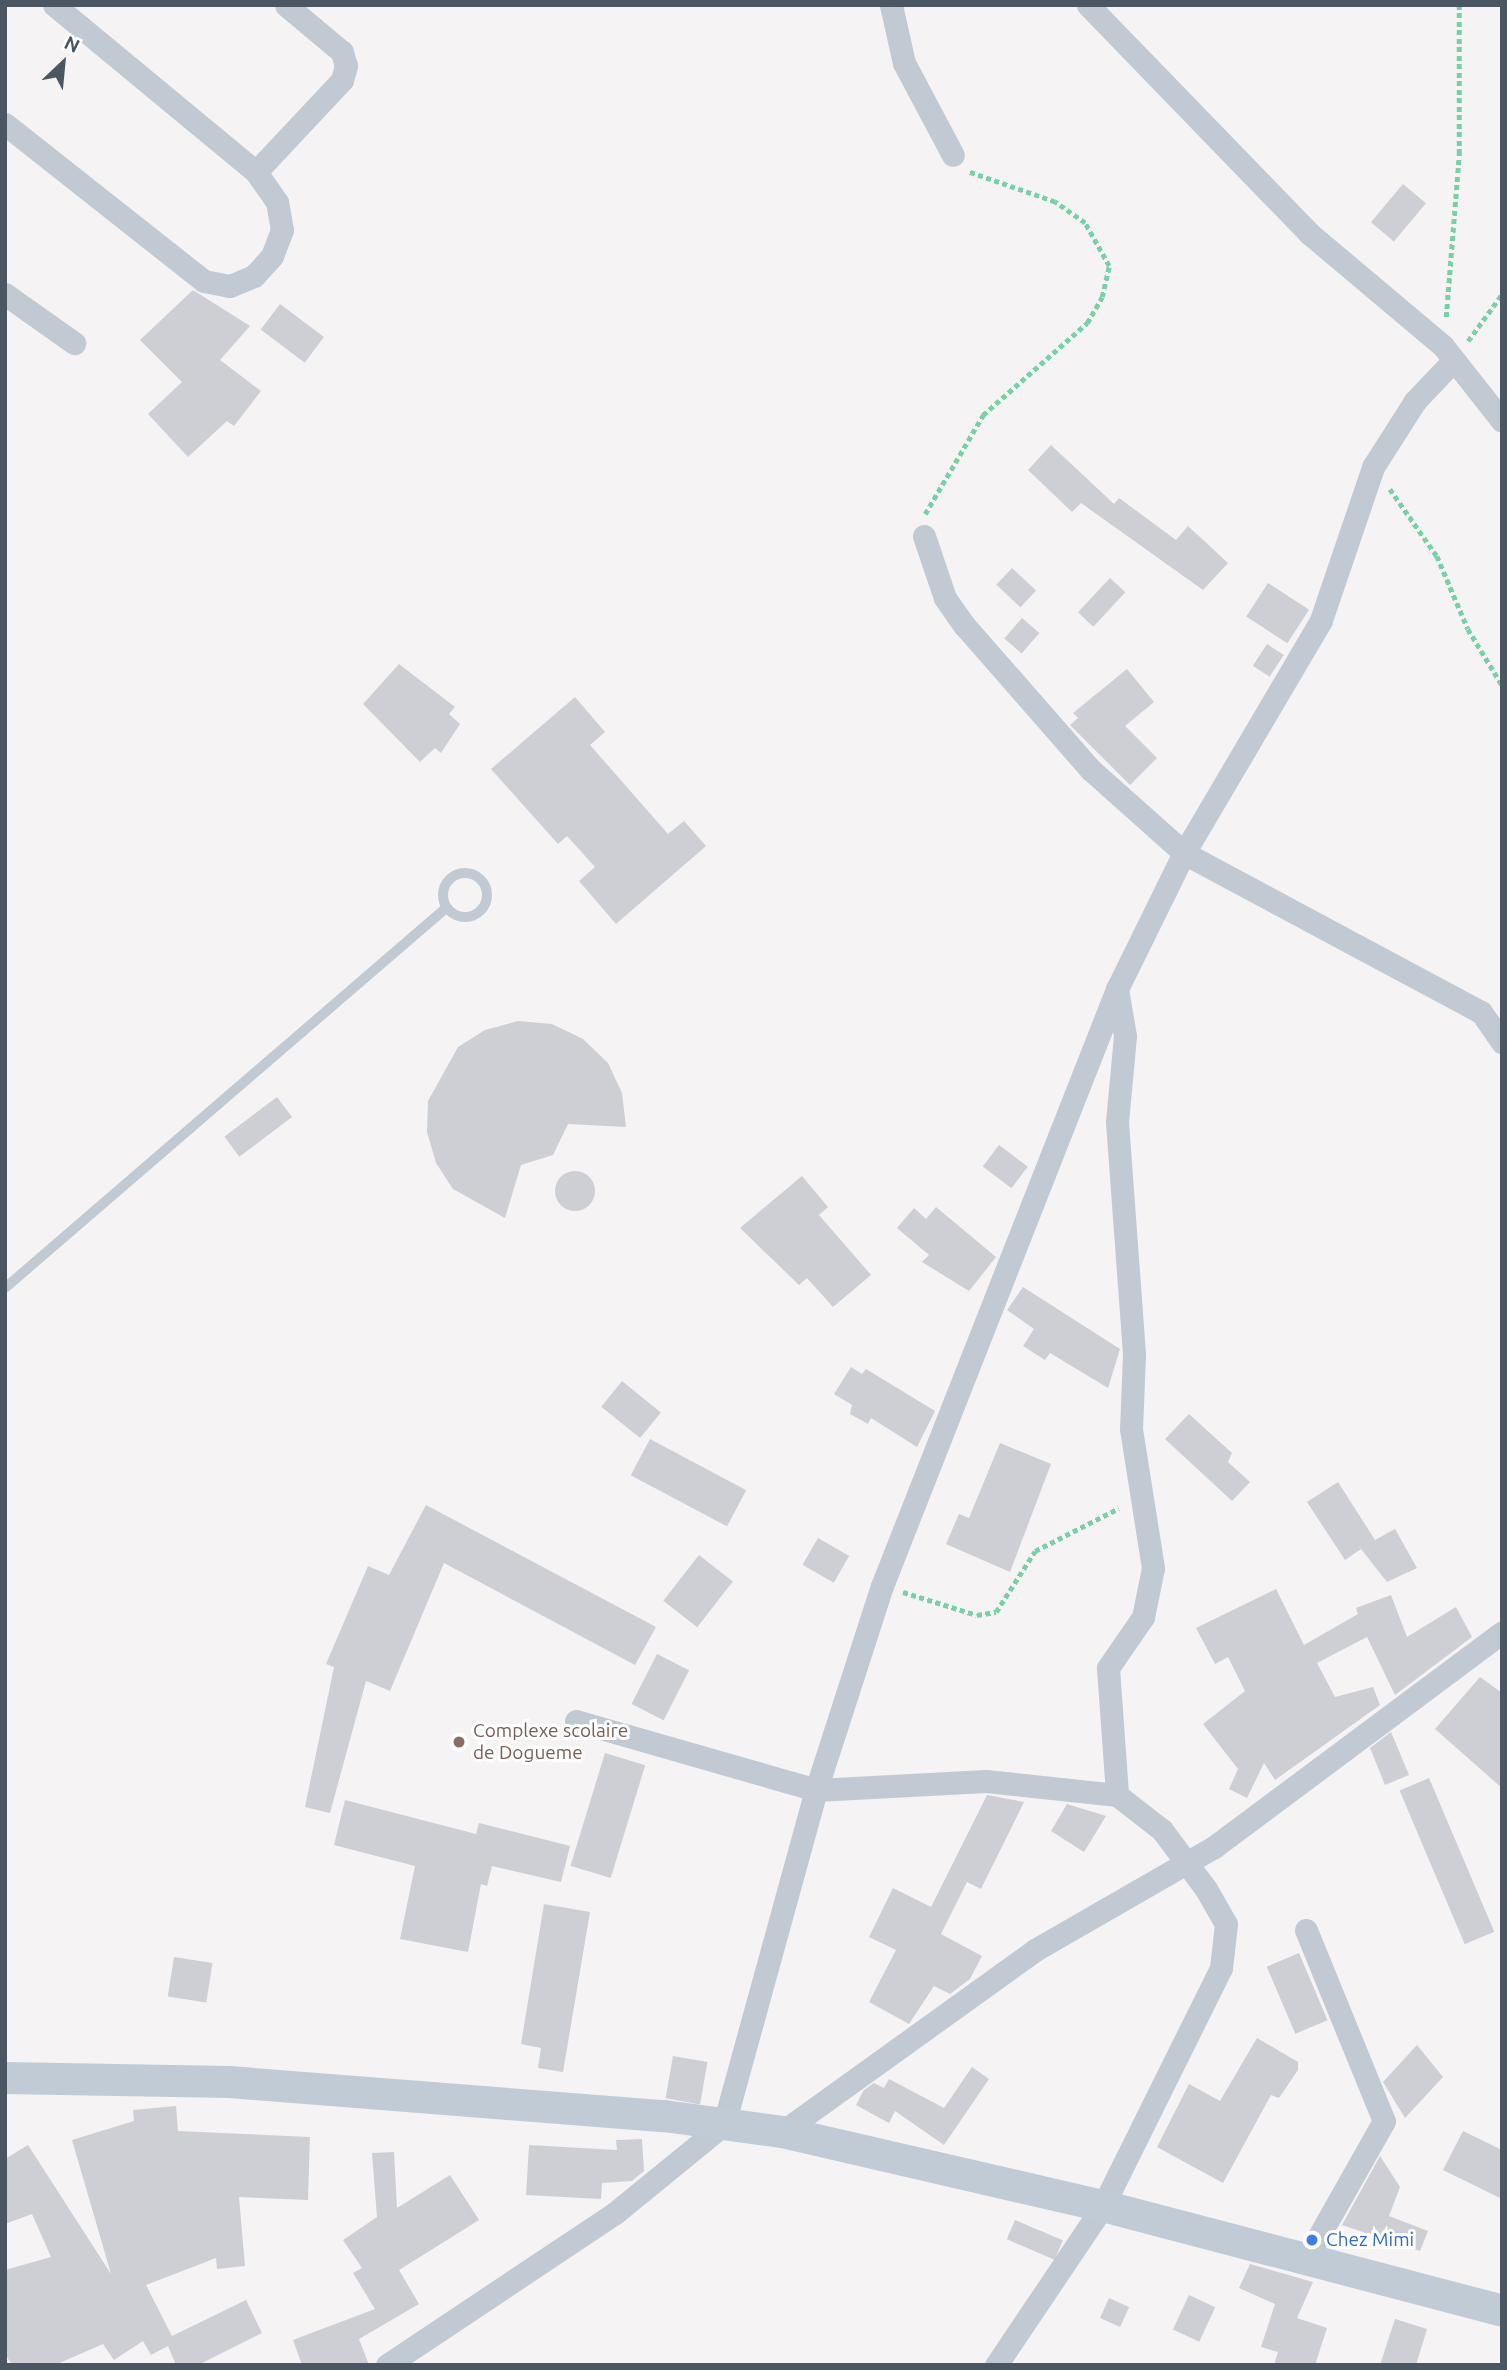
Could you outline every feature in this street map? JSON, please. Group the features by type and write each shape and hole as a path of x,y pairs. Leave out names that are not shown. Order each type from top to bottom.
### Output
{"street":[{"path":"5,124 204,281 230,286 254,276 272,256 282,230 277,202 256,172 54,5"},
{"path":"256,172 342,80 346,66 342,52 286,5"},
{"path":"891,5 904,63 953,155"},
{"path":"1088,5 1310,234 1448,353 1502,421"},
{"path":"5,294 75,343"},
{"path":"387,2365 615,2213 724,2124 816,1790 882,1586 1117,989 1184,853 1321,620 1373,467 1448,353"},
{"path":"924,536 945,598 964,625 1091,769 1184,853 1481,1012 1502,1042"},
{"path":"1117,989 1125,1036 1117,1122 1134,1355 1131,1429 1143,1498 1151,1598 1115,1651 1106,1688 1117,1795"},
{"path":"782,2132 1035,1950 1188,1863 1502,1632"},
{"path":"576,1721 816,1790 986,1782 1117,1795 1144,1812 1188,1863 1226,1924 1227,1947 1102,2206 996,2365"},
{"path":"1306,1930 1384,2121 1306,2259"},
{"path":"5,2078 229,2082 724,2124 782,2132 1102,2206 1502,2311"}],"lane":[{"path":"469,873 484,883 488,900 478,915 461,918 446,908 442,891 452,877 469,873"},
{"path":"5,1288 446,908"}],"path":[{"path":"1448,353 1459,154 1459,5"},
{"path":"924,536 932,495 973,428 1087,323 1102,297 1109,266 1085,223 1055,202 975,178 953,155"},
{"path":"1448,353 1502,294"},
{"path":"1373,467 1437,556 1468,629 1502,685"},
{"path":"882,1586 987,1616 1003,1603 1035,1551 1143,1498"}],"building":[{"path":"1403,184 1426,203 1394,242 1371,222"},
{"path":"193,290 250,326 220,360 261,391 234,426 227,421 188,457 148,414 182,382 140,340"},
{"path":"280,304 324,337 305,363 261,330"},
{"path":"1051,445 1114,504 1119,498 1176,540 1188,526 1228,563 1203,590 1081,503 1072,512 1028,470"},
{"path":"1012,568 1036,591 1020,607 996,585"},
{"path":"1110,578 1125,592 1093,627 1078,612"},
{"path":"1268,583 1309,610 1287,643 1246,617"},
{"path":"1022,618 1039,633 1022,653 1004,638"},
{"path":"1267,644 1284,655 1270,677 1253,666"},
{"path":"399,664 455,707 449,714 460,724 441,753 435,748 420,762 363,704"},
{"path":"1127,669 1154,702 1125,726 1157,758 1130,785 1070,725 1078,718 1073,713"},
{"path":"575,697 605,732 590,745 668,834 684,821 706,846 616,924 579,881 595,867 567,836 558,844 491,769"},
{"path":"518,1021 552,1024 583,1039 608,1063 622,1093 626,1127 568,1124 553,1155 521,1165 505,1218 453,1189 436,1163 427,1132 428,1101 458,1047 485,1030"},
{"path":"277,1097 292,1117 239,1157 224,1137"},
{"path":"999,1145 1028,1167 1012,1188 983,1167"},
{"path":"575,1171 583,1172 589,1177 594,1183 594,1199 589,1205 583,1210 575,1211 567,1210 561,1205 556,1199 555,1191 556,1183 561,1177 567,1172"},
{"path":"802,1176 828,1207 819,1215 871,1275 833,1307 807,1278 799,1285 740,1228"},
{"path":"936,1207 996,1257 969,1291 922,1262 929,1255 897,1228 914,1208 926,1219"},
{"path":"1023,1287 1120,1349 1108,1388 1050,1353 1045,1360 1023,1346 1034,1329 1007,1310"},
{"path":"851,1367 862,1374 866,1369 935,1411 917,1447 871,1418 868,1424 850,1414 852,1405 834,1394"},
{"path":"622,1381 661,1412 640,1438 601,1407"},
{"path":"1189,1414 1232,1453 1228,1462 1250,1482 1232,1501 1165,1439"},
{"path":"650,1439 746,1490 727,1526 631,1475"},
{"path":"1000,1443 1051,1464 1010,1572 946,1544 959,1514 969,1518"},
{"path":"1338,1482 1375,1540 1395,1529 1417,1568 1387,1582 1361,1549 1345,1560 1307,1502"},
{"path":"426,1505 656,1627 635,1665 444,1563 390,1691 366,1681 330,1813 305,1807 334,1667 326,1664 368,1566 389,1575"},
{"path":"818,1538 849,1556 834,1583 802,1565"},
{"path":"699,1555 733,1581 697,1627 663,1601"},
{"path":"1276,1589 1304,1645 1358,1614 1356,1608 1391,1595 1407,1637 1456,1607 1472,1637 1395,1695 1367,1637 1317,1663 1335,1697 1373,1687 1380,1705 1275,1780 1264,1763 1247,1798 1229,1789 1238,1769 1203,1724 1245,1691 1228,1657 1215,1664 1196,1628"},
{"path":"657,1654 689,1670 664,1720 632,1704"},
{"path":"1480,1677 1502,1693 1502,1788 1435,1729"},
{"path":"1391,1732 1409,1775 1385,1785 1370,1748"},
{"path":"605,1753 645,1765 611,1878 571,1866"},
{"path":"1429,1778 1494,1932 1465,1944 1400,1791"},
{"path":"987,1795 1024,1802 981,1889 967,1882 941,1934 982,1956 970,1979 950,1994 934,1986 909,2024 869,2002 896,1950 869,1937 893,1888 931,1907"},
{"path":"345,1800 476,1834 479,1823 570,1846 561,1882 492,1866 487,1886 481,1884 468,1952 400,1939 415,1866 334,1845"},
{"path":"1067,1804 1106,1816 1084,1852 1051,1831"},
{"path":"544,1904 590,1912 563,2072 538,2068 541,2048 521,2044"},
{"path":"1299,1953 1328,2020 1295,2034 1267,1967"},
{"path":"174,1957 213,1963 206,2003 168,1997"},
{"path":"1257,2038 1298,2062 1298,2070 1279,2098 1271,2095 1223,2183 1157,2147 1189,2084 1220,2101"},
{"path":"1417,2045 1443,2077 1405,2118 1383,2082"},
{"path":"673,2056 707,2062 700,2104 666,2098"},
{"path":"972,2067 989,2079 944,2145 895,2111 889,2123 856,2105 864,2090 874,2083 884,2088 889,2079 944,2108"},
{"path":"176,2106 178,2131 310,2137 308,2200 239,2197 245,2266 217,2269 216,2258 146,2285 172,2336 246,2300 262,2333 198,2365 176,2365 168,2346 151,2355 143,2341 114,2360 103,2344 55,2365 12,2365 5,2354 5,2270 51,2257 32,2214 5,2224 5,2159 28,2145 111,2274 72,2140 134,2121 133,2110"},
{"path":"1463,2131 1502,2150 1502,2199 1443,2170"},
{"path":"642,2139 644,2171 632,2181 602,2183 601,2199 526,2195 529,2145 617,2150 616,2140"},
{"path":"394,2152 397,2208 450,2175 479,2220 399,2270 419,2304 359,2339 369,2365 302,2365 293,2340 375,2309 353,2273 362,2268 343,2240 377,2217 372,2153"},
{"path":"1380,2156 1400,2187 1389,2216 1428,2231 1420,2251 1342,2225"},
{"path":"1015,2220 1063,2240 1055,2260 1007,2239"},
{"path":"1250,2264 1313,2282 1297,2318 1327,2328 1315,2365 1274,2365 1278,2352 1261,2347 1275,2304 1239,2288"},
{"path":"1189,2295 1215,2307 1199,2342 1173,2329"},
{"path":"1109,2298 1129,2307 1120,2327 1100,2318"},
{"path":"1395,2319 1427,2329 1416,2365 1380,2365"}],"place":[{"name":"Complexe scolaire de Dogueme","path":"459,1742"},
{"name":"Chez Mimi","path":"1312,2240"}]}
